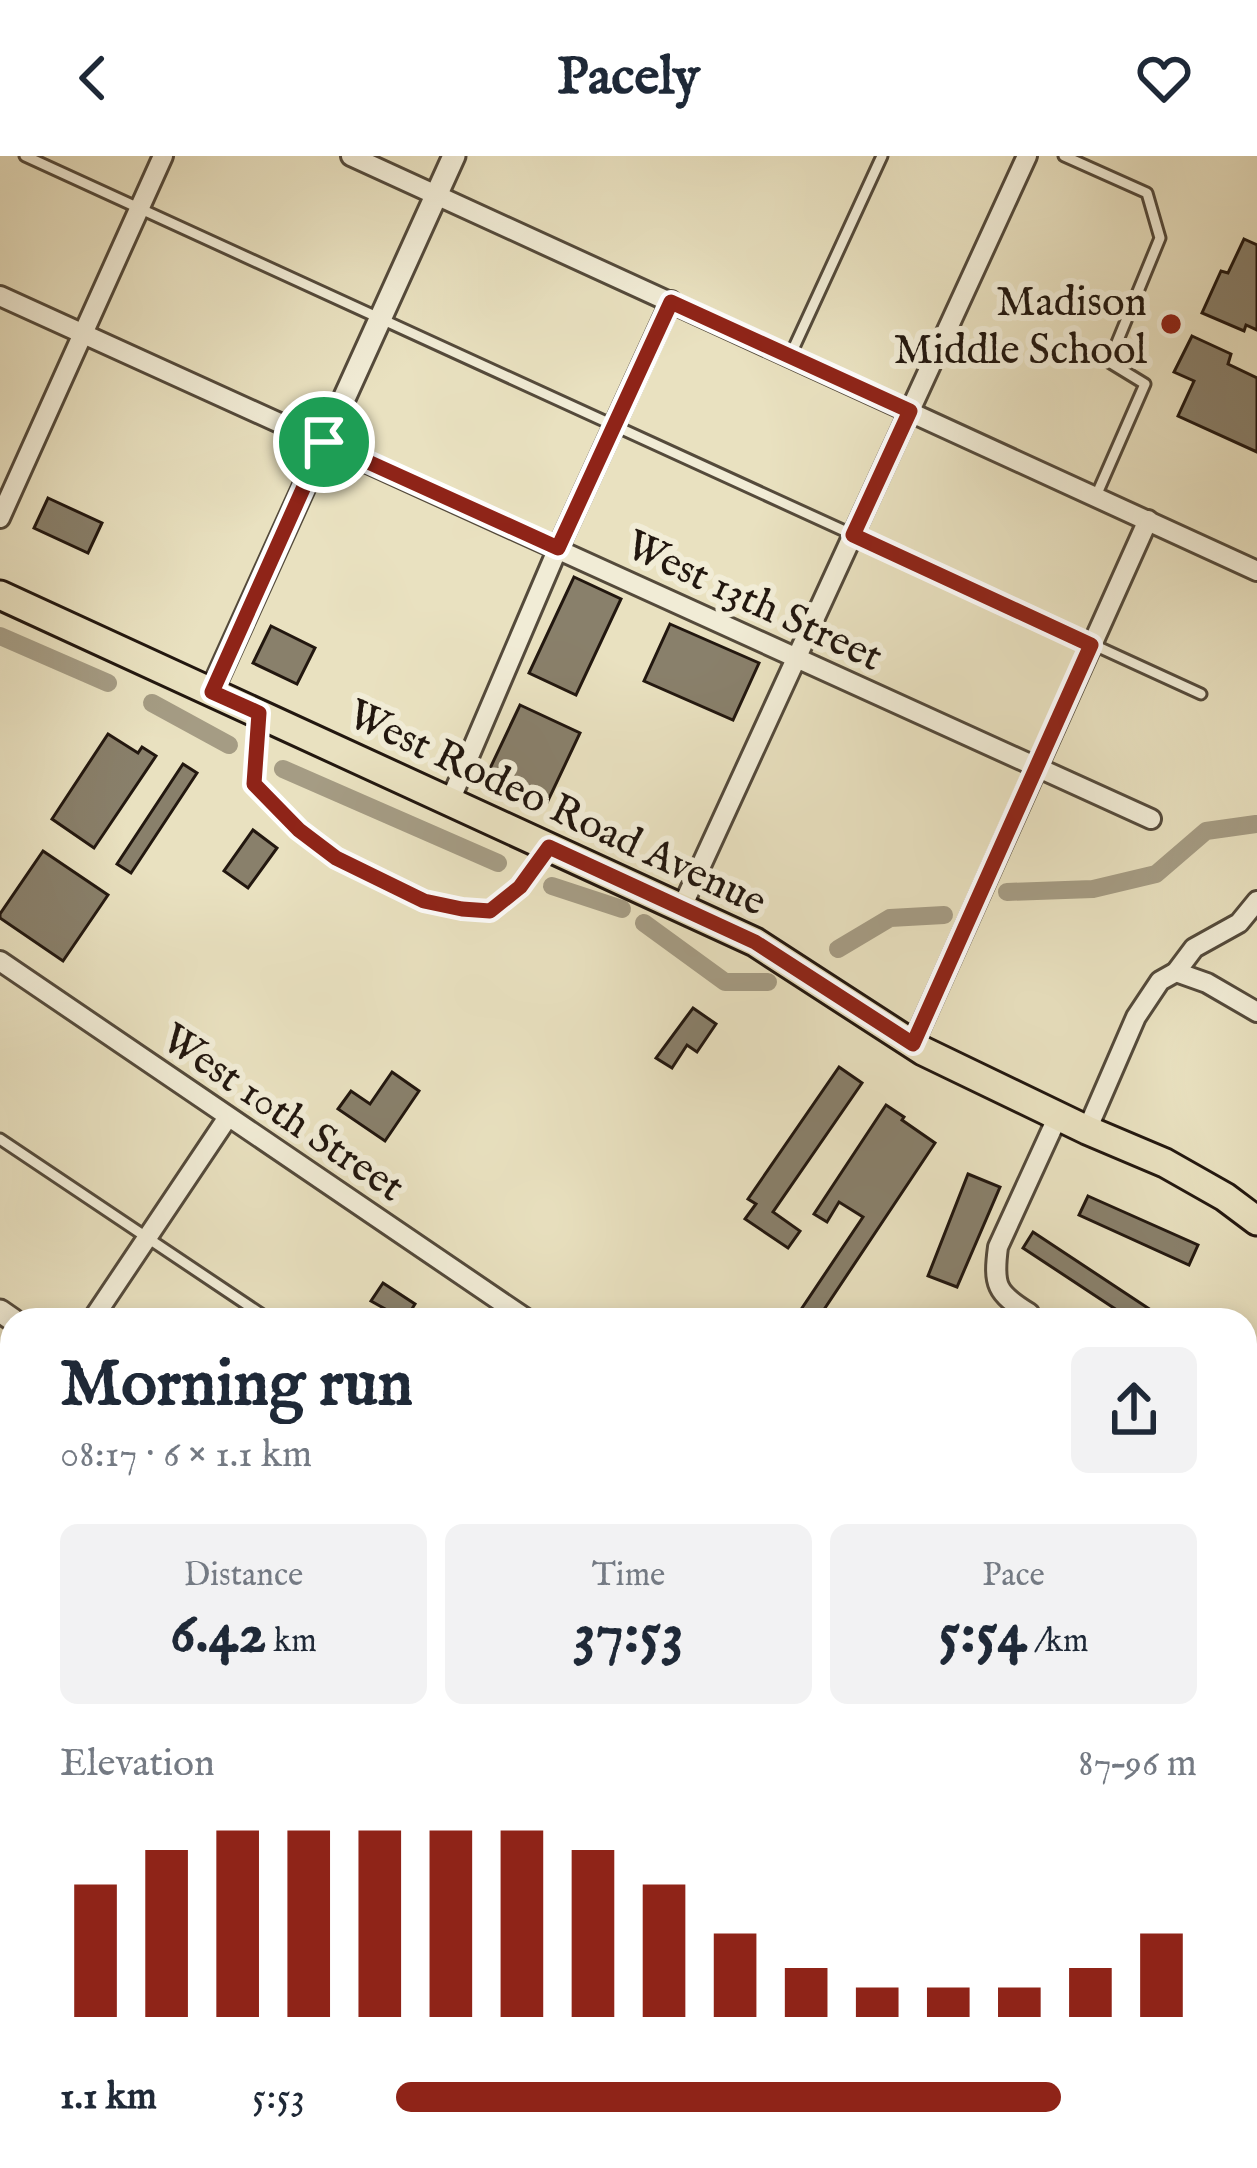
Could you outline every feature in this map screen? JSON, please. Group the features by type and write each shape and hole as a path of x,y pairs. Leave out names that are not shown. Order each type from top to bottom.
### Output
{"main road":[{"name":"West Rodeo Road Avenue","path":"0,595 755,942 913,1044 1165,1163 1257,1220"}],"street":[{"path":"0,518 163,156"},
{"path":"352,156 1257,571"},
{"path":"212,692 454,156"},
{"path":"682,907 1027,156"},
{"name":"West 13th Street","path":"0,296 1151,819"},
{"path":"450,801 558,548 671,302"},
{"path":"913,1044 1148,520"},
{"path":"1087,1130 1136,1017 1160,982 1194,948 1239,923 1257,901"},
{"name":"West 10th Street","path":"0,961 510,1308"},
{"path":"1176,971 1257,1012"},
{"path":"1020,1308 998,1288 994,1271 998,1247 1058,1116"},
{"path":"100,1308 228,1118"}],"lane":[{"path":"25,156 1201,694"},
{"path":"790,356 882,156"},
{"path":"1064,156 1147,193 1160,238 1109,362 1145,384 1096,496"},
{"path":"259,713 254,784 299,830 336,858 424,901 490,911 520,887 549,847"},
{"path":"0,1139 252,1308"}],"building":[{"path":"1244,239 1257,245 1257,330 1246,325 1244,331 1202,313 1221,271 1228,273"},
{"path":"1192,336 1231,354 1228,364 1257,378 1257,452 1178,416 1194,381 1174,372"},
{"path":"48,498 102,523 88,553 34,528"},
{"path":"574,577 621,599 576,695 529,673"},
{"path":"670,624 759,663 733,720 644,681"},
{"path":"271,626 315,648 297,684 253,663"},
{"path":"520,705 580,733 545,807 485,779"},
{"path":"108,734 138,753 142,747 156,756 94,848 52,819"},
{"path":"183,764 197,773 131,873 117,864"},
{"path":"253,830 277,848 248,888 224,871"},
{"path":"43,851 108,895 63,961 0,918"},
{"path":"693,1008 716,1024 697,1052 687,1045 672,1068 656,1058"},
{"path":"839,1067 862,1083 773,1212 800,1231 788,1248 745,1219 756,1204 748,1199"},
{"path":"392,1072 419,1091 385,1141 338,1109 351,1091 370,1104"},
{"path":"886,1105 935,1143 825,1308 802,1308 863,1217 839,1202 827,1222 814,1214"},
{"path":"968,1174 1000,1187 957,1287 928,1276"},
{"path":"1088,1196 1198,1245 1189,1265 1079,1215"},
{"path":"1033,1232 1148,1308 1114,1308 1023,1248"},
{"path":"383,1283 415,1304 412,1308 384,1308 371,1301"}],"waterway":[{"path":"0,636 108,683"},
{"path":"152,703 229,745"},
{"path":"283,769 498,863"},
{"path":"1007,892 1093,889 1156,874 1206,831 1256,824"},
{"path":"552,886 622,909"},
{"path":"838,949 890,918 944,915"},
{"path":"644,923 725,982 768,982"}],"place":[{"name":"Madison Middle School","path":"1171,324"}],"route":[{"path":"671,302 910,411 853,535 1091,645 913,1044 755,942 549,847 520,887 490,911 424,901 336,858 299,830 254,784 259,713 212,692 324,442 558,548 671,302"}]}
